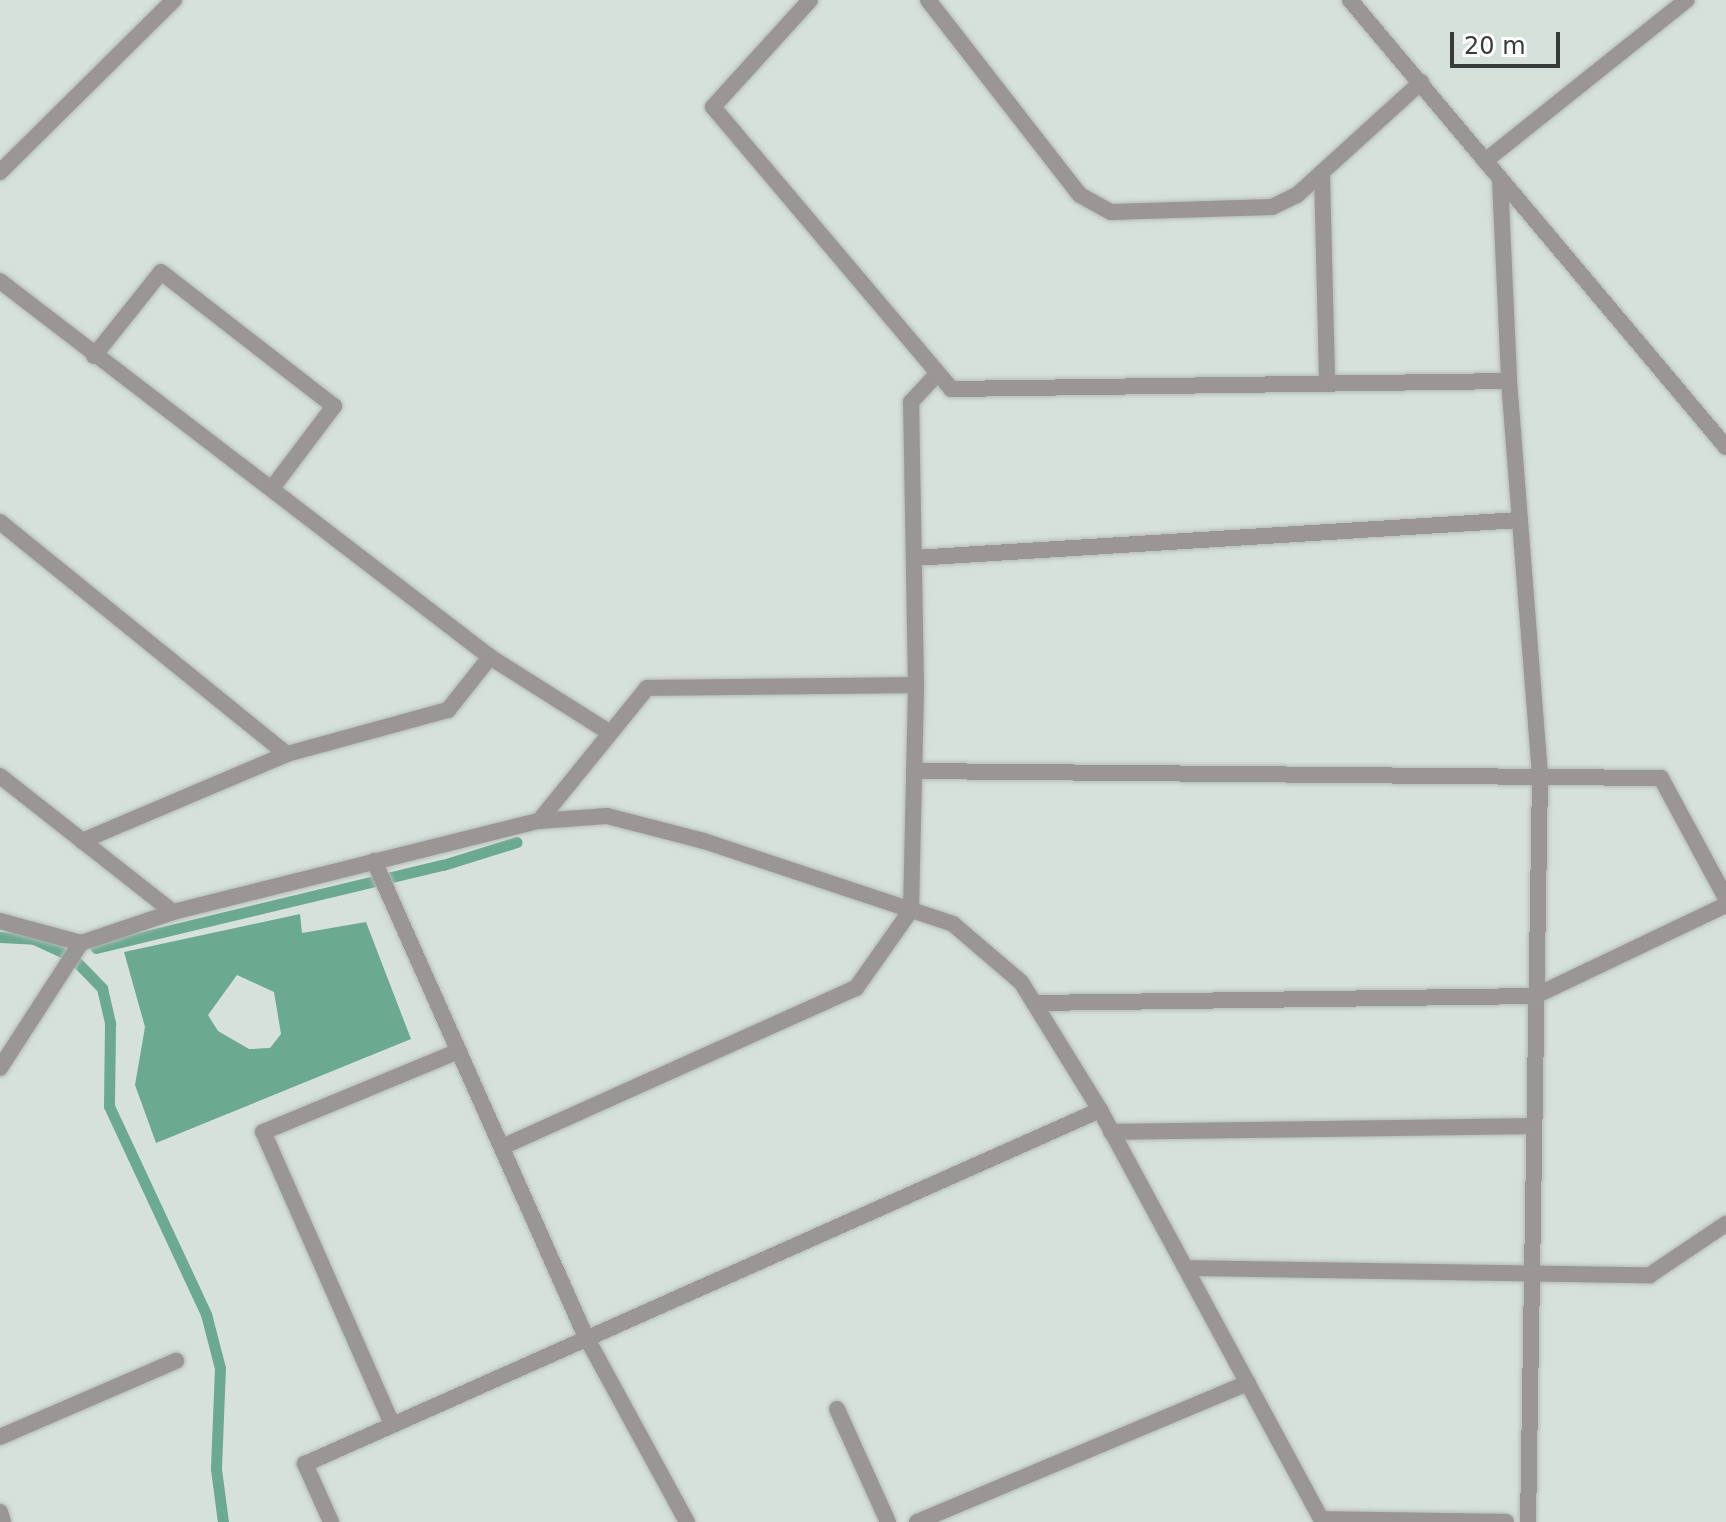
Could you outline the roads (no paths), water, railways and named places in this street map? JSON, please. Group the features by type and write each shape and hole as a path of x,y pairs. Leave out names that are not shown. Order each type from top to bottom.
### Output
{"street":[{"path":"0,172 174,0"},
{"path":"810,0 713,107 935,376 951,389 1509,381"},
{"path":"928,0 1080,195 1111,212 1272,207 1297,195 1421,82"},
{"path":"1350,0 1726,447"},
{"path":"1485,161 1687,0"},
{"path":"1322,173 1327,384"},
{"path":"1500,179 1509,381 1540,777 1528,1273 1528,1522"},
{"path":"94,356 161,272 334,406 273,487"},
{"path":"0,281 94,356 273,487 490,657 610,733"},
{"path":"502,1147 856,988 911,910 916,685 911,402 935,376"},
{"path":"914,558 1520,520"},
{"path":"0,522 287,754"},
{"path":"82,841 287,754 448,710 490,657"},
{"path":"539,821 647,688 916,685"},
{"path":"914,771 1661,778 1726,898"},
{"path":"0,776 173,912"},
{"path":"0,921 81,943 173,912 539,821 607,816 704,841 953,924 1021,982 1100,1110 1322,1520 1506,1522"},
{"path":"374,861 585,1335 687,1522"},
{"path":"1034,1003 1535,996 1726,905"},
{"path":"0,1068 81,943"},
{"path":"392,1424 263,1132 459,1051"},
{"path":"331,1522 305,1464 585,1335 1100,1110"},
{"path":"1111,1132 1532,1126"},
{"path":"1186,1268 1650,1275 1726,1224"},
{"path":"0,1437 176,1361"},
{"path":"917,1522 1248,1383"},
{"path":"837,1409 888,1522"},
{"path":"0,1512 3,1522"}],"waterway":[{"path":"96,948 443,865 517,842"},
{"path":"0,937 34,939 71,956 102,988 110,1024 109,1106 206,1314 220,1368 216,1469 223,1522"}]}
